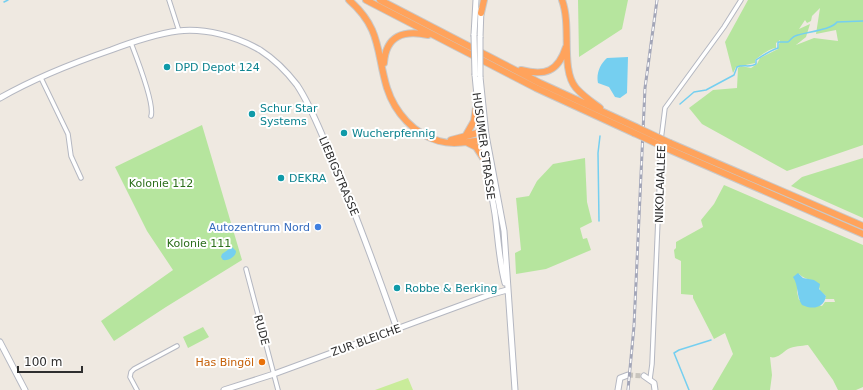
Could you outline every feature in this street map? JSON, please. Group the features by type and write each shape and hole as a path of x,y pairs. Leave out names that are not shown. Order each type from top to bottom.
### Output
{"highway":[{"path":"349,0 364,16 373,31 378,44 392,101 407,122 421,133 440,141 484,138"},
{"path":"366,0 536,88 635,130 863,234"},
{"path":"380,0 510,68 613,117"},
{"path":"481,13 483,0"},
{"path":"562,0 566,14 568,38 567,66 572,82 586,98 635,130"},
{"path":"385,76 386,50 396,36 404,33 418,33 436,37"},
{"path":"510,68 536,74 550,70 558,65 563,56 568,38"},
{"path":"464,139 472,126 477,101"},
{"path":"464,139 481,132"},
{"path":"464,139 476,147 485,161"},
{"path":"669,146 863,226"}],"street":[{"path":"169,0 178,31"},
{"name":"HUSUMER STRASSE","path":"476,0 474,35 485,161 502,271 507,290"},
{"name":"NIKOLAIALLEE","path":"650,379 652,364 663,114 670,99 719,33 741,0"},
{"name":"HUSUMER STRASSE","path":"481,13 477,101 481,132 484,138 504,231 507,290 516,390"},
{"name":"LIEBIGSTRASSE","path":"0,98 41,78 131,43 178,31 210,33 244,42 260,50 273,60 297,86 319,128 371,253 397,329"},
{"path":"131,43 147,90 152,112 151,116"},
{"path":"41,78 68,134 71,156 80,178"},
{"name":"RUDE","path":"246,269 278,390"},
{"name":"ZUR BLEICHE","path":"224,390 274,374 489,294 507,290"},
{"path":"0,342 24,390"},
{"path":"137,390 130,377 131,372 177,346"},
{"path":"618,390 620,378 628,375"},
{"path":"644,376 654,383 655,390"}],"green space":[{"path":"578,0 628,0 622,29 579,57"},
{"path":"748,0 863,0 863,145 787,171 702,124 689,108 713,90 737,88 738,68 741,66 751,68 757,64 760,58 778,49 780,40 776,43 776,48 762,54 755,60 755,63 736,67 733,73 725,42","holes":["820,8 816,34 836,30 838,41 814,38 796,45 806,37 810,24 799,29 805,20 807,23 811,21 812,16"]},
{"path":"202,125 242,260 114,341 101,321 173,270 147,231 115,167"},
{"path":"585,158 587,202 592,222 580,228 583,239 587,238 591,250 546,269 516,274 515,253 521,250 516,198 529,196 537,181 553,164"},
{"path":"863,158 863,218 791,186 802,177"},
{"path":"724,185 863,245 863,387 856,390 838,390 833,380 808,345 793,347 782,354 770,357 772,375 770,390 712,390 733,354 725,333 714,339 693,298 693,295 681,294 681,261 675,258 674,250 676,248 676,242 703,227 701,220 714,204","holes":["799,274 815,282 820,291 826,296 825,299 834,299 835,302 825,302 822,306 799,300 797,292"]},
{"path":"203,327 209,337 188,348 183,337"},
{"path":"408,378 413,390 375,390"}],"water":[{"path":"628,57 627,93 620,98 615,97 609,87 598,83 599,69 607,58"},
{"path":"232,247 236,251 235,255 229,259 223,260 221,257 222,254"},
{"path":"798,273 803,278 814,280 820,284 819,289 826,296 823,303 814,308 802,305 793,277"}],"waterway":[{"path":"4,2 8,0"},
{"path":"680,104 694,92 706,90 734,75 737,67 756,64 756,60 778,48 778,42 788,42 795,36 824,29 834,25 837,22 863,21"},
{"path":"599,221 598,153 600,136"},
{"path":"689,390 674,353 711,340"}],"tunnel":[{"path":"628,375 644,376"}],"railway":[{"path":"628,390 634,326 645,88 657,0"}],"place":[{"name":"DPD Depot 124","path":"167,67"},
{"name":"Schur Star Systems","path":"252,114"},
{"name":"Wucherpfennig","path":"344,133"},
{"name":"DEKRA","path":"281,178"},
{"name":"Autozentrum Nord","path":"318,227"},
{"name":"Robbe & Berking","path":"397,288"},
{"name":"Has Bingöl","path":"262,362"}],"park label":[{"name":"Kolonie 112","path":"161,183"},
{"name":"Kolonie 111","path":"199,243"}]}
